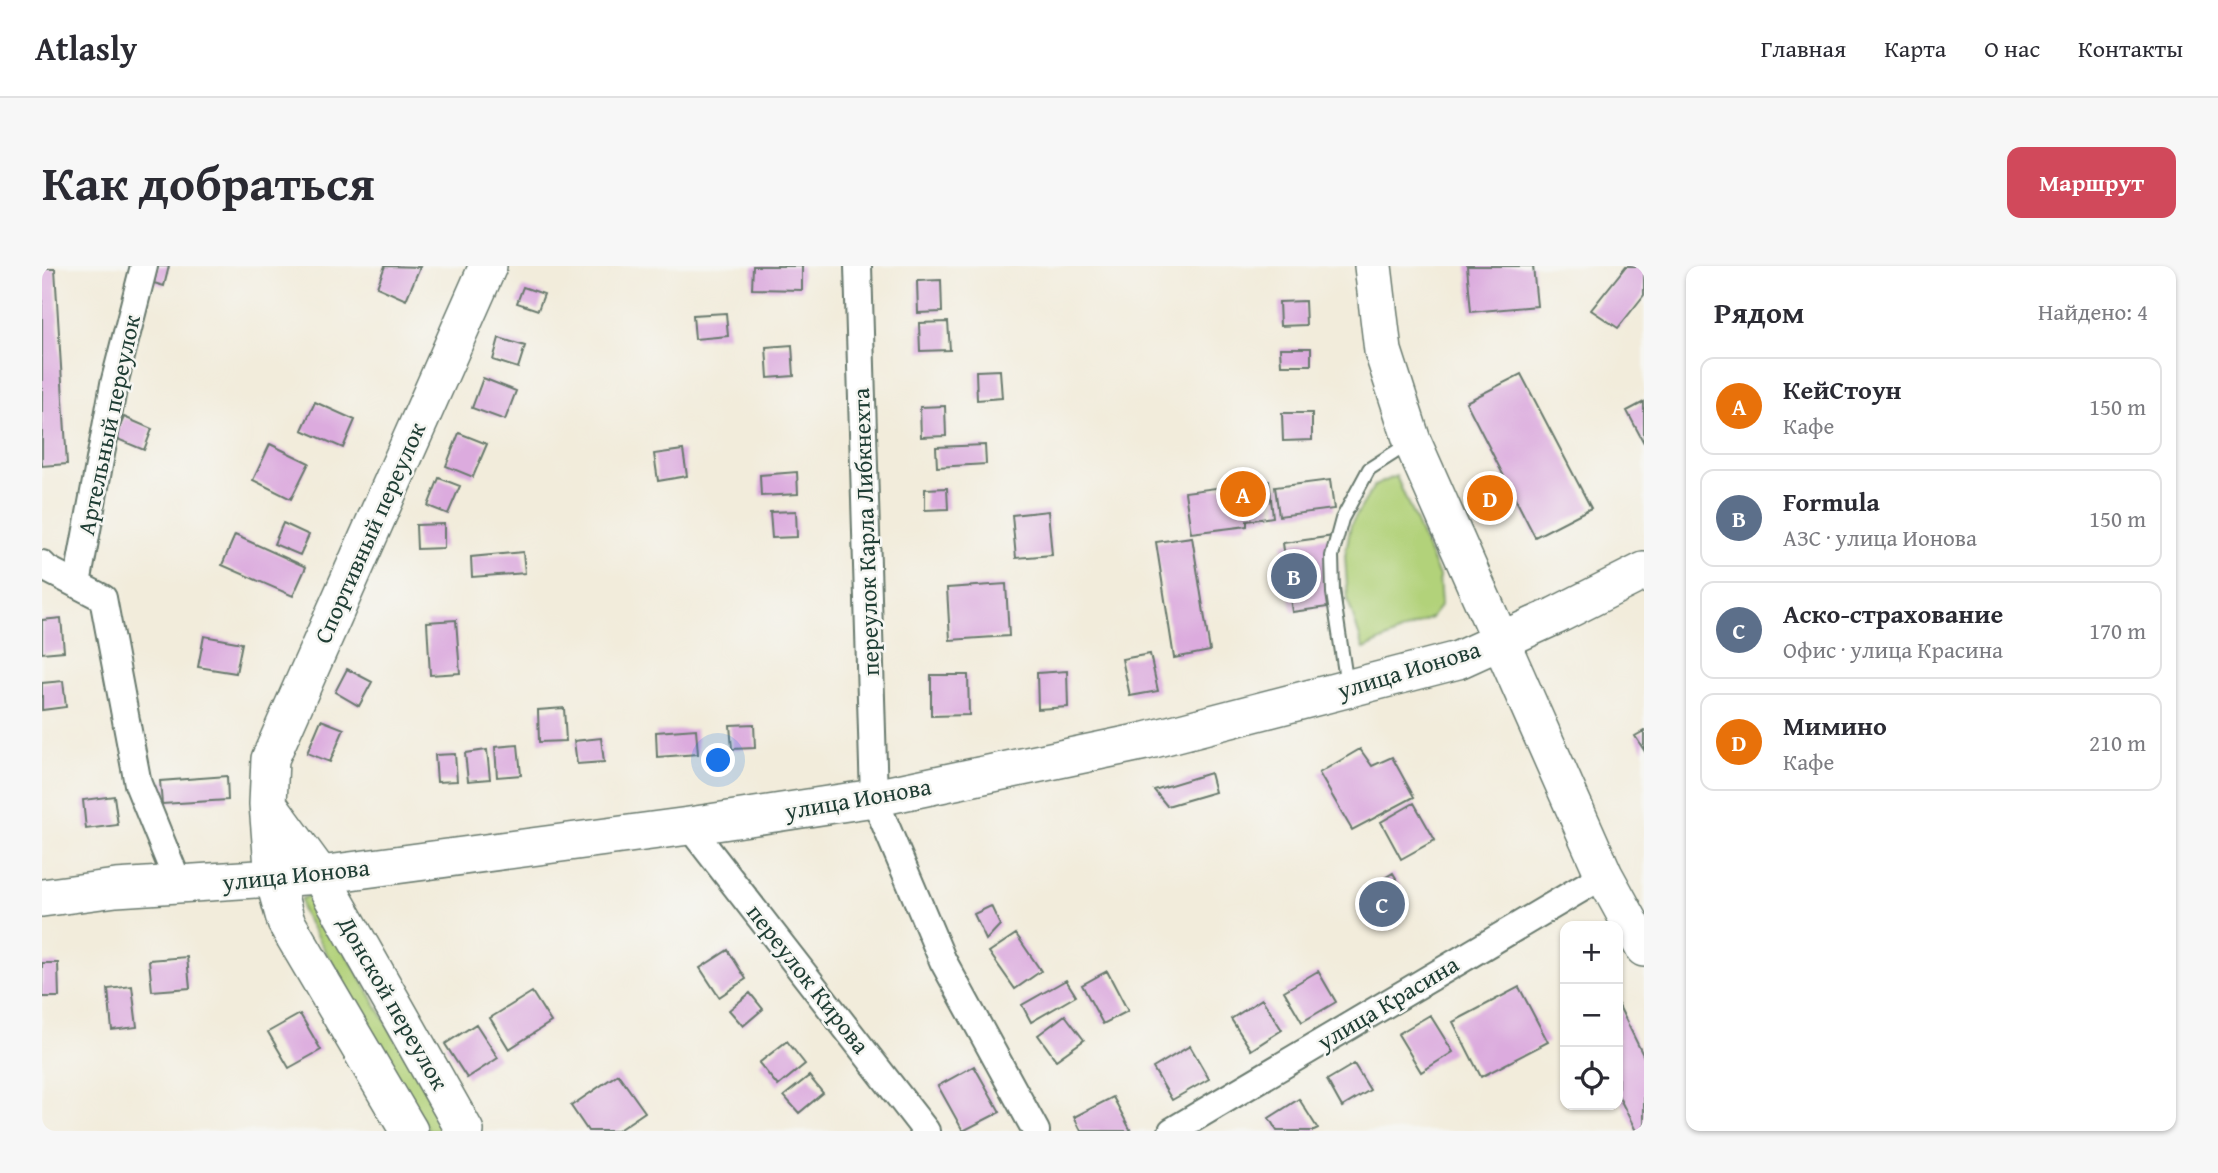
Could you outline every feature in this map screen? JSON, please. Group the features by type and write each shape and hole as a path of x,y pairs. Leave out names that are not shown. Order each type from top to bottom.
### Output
{"main road":[{"name":"Спортивный переулок","path":"274,879 268,804 270,759 488,266"},
{"path":"1373,266 1383,351 1412,441 1604,875 1644,948"},
{"name":"улица Ионова","path":"42,898 116,888 320,875 690,826 874,798 1146,741 1458,660 1555,616 1644,571"},
{"path":"268,804 320,875"},
{"name":"Донской переулок","path":"320,875 465,1131"},
{"name":"Донской переулок","path":"274,879 286,922 409,1131"}],"street":[{"name":"Артельный переулок","path":"77,584 114,384 144,266"},
{"name":"переулок Карла Либкнехта","path":"858,266 874,798"},
{"path":"42,564 103,598 138,784 179,885"},
{"path":"874,798 943,961 1036,1131"},
{"name":"переулок Кирова","path":"690,826 926,1131"},
{"name":"улица Красина","path":"1172,1131 1604,875"}],"lane":[{"path":"1347,690 1333,593 1332,556 1342,519 1369,469 1412,441"}],"green space":[{"path":"1396,476 1439,576 1441,605 1431,618 1364,649 1348,601 1345,556 1351,524 1374,486"},
{"path":"312,894 449,1131 429,1131 302,911 301,899"}],"building":[{"path":"158,266 169,266 164,286 154,283"},
{"path":"385,266 420,267 406,300 377,287"},
{"path":"753,266 802,266 802,290 752,289"},
{"path":"1467,266 1533,266 1537,306 1471,312"},
{"path":"1626,266 1644,266 1644,295 1618,328 1591,310"},
{"path":"42,269 55,269 67,464 42,466"},
{"path":"941,280 942,312 918,313 917,281"},
{"path":"523,287 544,294 538,310 517,303"},
{"path":"1305,301 1306,325 1280,326 1279,302"},
{"path":"726,313 728,336 695,339 693,315"},
{"path":"948,322 950,350 920,351 919,323"},
{"path":"499,338 525,346 518,368 493,360"},
{"path":"792,345 794,376 768,378 766,347"},
{"path":"1280,348 1311,348 1311,365 1281,365"},
{"path":"1000,370 1002,398 977,400 976,371"},
{"path":"1521,374 1591,508 1535,537 1466,402"},
{"path":"483,378 516,391 505,420 472,408"},
{"path":"315,402 355,420 343,448 302,430"},
{"path":"1644,402 1644,443 1627,411"},
{"path":"945,406 946,436 921,437 920,407"},
{"path":"1282,413 1312,413 1312,440 1283,441"},
{"path":"124,417 152,429 144,450 115,438"},
{"path":"459,433 487,444 473,477 446,466"},
{"path":"270,444 309,463 291,499 253,480"},
{"path":"985,445 986,464 937,467 936,447"},
{"path":"683,450 687,476 658,481 654,454"},
{"path":"797,472 798,494 761,496 760,475"},
{"path":"439,478 460,486 448,514 428,506"},
{"path":"1330,480 1334,509 1279,516 1275,487"},
{"path":"1269,481 1273,517 1247,521 1247,526 1191,533 1185,492"},
{"path":"947,488 948,509 925,510 925,489"},
{"path":"796,511 797,537 772,538 770,512"},
{"path":"1048,511 1052,555 1016,558 1012,515"},
{"path":"283,523 309,535 300,555 274,544"},
{"path":"444,524 444,548 417,549 416,525"},
{"path":"235,535 306,567 293,596 222,565"},
{"path":"1334,536 1342,605 1292,612 1283,543"},
{"path":"1192,537 1210,651 1174,658 1156,542"},
{"path":"523,552 525,573 472,577 471,557"},
{"path":"1006,584 1009,636 950,640 947,588"},
{"path":"61,618 64,651 42,653 42,620"},
{"path":"456,620 460,673 430,675 427,622"},
{"path":"204,636 242,643 236,673 198,667"},
{"path":"1150,654 1158,691 1130,696 1122,659"},
{"path":"347,669 372,682 359,706 335,692"},
{"path":"1067,671 1068,707 1038,709 1037,673"},
{"path":"931,675 968,675 969,715 931,716"},
{"path":"63,681 66,707 42,710 42,683"},
{"path":"564,708 566,741 539,742 538,710"},
{"path":"321,720 344,729 330,762 307,753"},
{"path":"754,724 755,748 732,749 730,725"},
{"path":"696,729 698,754 657,757 656,732"},
{"path":"1644,731 1644,750 1635,736"},
{"path":"601,738 604,762 577,764 574,741"},
{"path":"518,745 521,775 497,777 495,747"},
{"path":"1360,749 1372,766 1392,757 1414,797 1352,830 1319,773"},
{"path":"487,750 490,779 468,781 465,753"},
{"path":"455,754 457,781 437,782 435,755"},
{"path":"1210,773 1215,792 1167,806 1154,790"},
{"path":"227,776 228,800 162,804 160,781"},
{"path":"114,796 118,825 86,829 83,800"},
{"path":"1414,803 1435,840 1401,859 1381,822"},
{"path":"1393,873 1407,897 1378,915 1363,891"},
{"path":"991,906 1000,925 986,940 974,914"},
{"path":"1016,934 1041,971 1015,989 989,952"},
{"path":"728,950 746,979 719,997 700,968"},
{"path":"187,957 190,988 152,991 149,960"},
{"path":"42,963 58,963 59,997 42,997"},
{"path":"1107,971 1128,1011 1103,1024 1082,985"},
{"path":"1318,971 1336,1002 1302,1022 1284,991"},
{"path":"1066,980 1076,996 1031,1022 1022,1005"},
{"path":"132,986 137,1027 112,1030 108,989"},
{"path":"1519,987 1548,1042 1481,1077 1453,1022"},
{"path":"532,992 551,1022 509,1049 490,1018"},
{"path":"750,993 763,1009 743,1026 729,1010"},
{"path":"1262,999 1282,1030 1251,1050 1231,1019"},
{"path":"300,1014 321,1050 289,1068 268,1032"},
{"path":"1623,1014 1644,1057 1644,1131 1636,1131 1623,1105"},
{"path":"1065,1015 1084,1040 1056,1060 1038,1035"},
{"path":"1430,1015 1453,1052 1421,1072 1398,1034"},
{"path":"476,1024 498,1058 467,1078 445,1044"},
{"path":"787,1041 805,1064 778,1086 759,1063"},
{"path":"1190,1046 1209,1079 1172,1100 1153,1068"},
{"path":"1354,1064 1370,1090 1342,1107 1327,1080"},
{"path":"974,1066 1000,1112 963,1131 938,1086"},
{"path":"618,1074 645,1112 617,1131 588,1131 571,1106"},
{"path":"809,1076 823,1093 799,1113 784,1096"},
{"path":"1113,1097 1131,1131 1081,1131 1074,1117"},
{"path":"1299,1099 1318,1129 1277,1131 1269,1118"}],"place":[{"name":"КейСтоун","path":"1243,494"},
{"name":"Мимино","path":"1490,498"},
{"name":"Formula","path":"1294,576"},
{"name":"Аско-страхование","path":"1382,904"}]}
